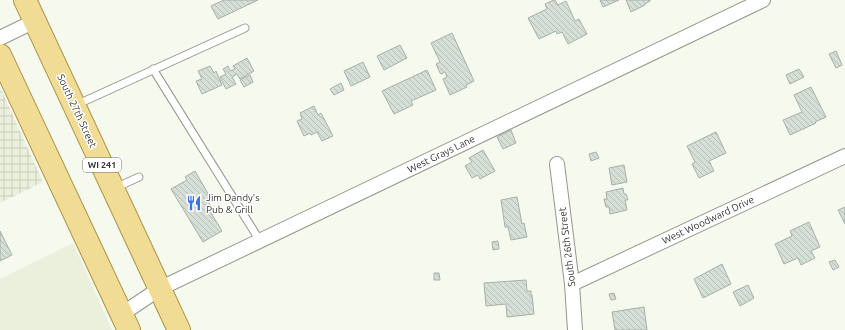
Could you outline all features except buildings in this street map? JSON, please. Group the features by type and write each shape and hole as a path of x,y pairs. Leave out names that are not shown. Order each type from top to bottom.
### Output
{"main road":[{"name":"South 27th Street","path":"25,0 179,330"},
{"path":"0,55 126,322"}],"street":[{"name":"West Grays Lane","path":"126,322 159,289 763,0"},
{"path":"0,38 35,21"},
{"name":"West Woodward Drive","path":"572,284 845,156"},
{"name":"South 26th Street","path":"557,164 572,284 575,330"}],"lane":[{"path":"74,106 244,28"},
{"path":"153,69 260,241"},
{"path":"113,189 139,177"}],"shaded area":[{"path":"0,87 43,182 0,203"},
{"path":"73,243 112,330 0,330 0,279"}],"place":[{"name":"Jim Dandy's Pub & Grill","path":"194,203"}]}
